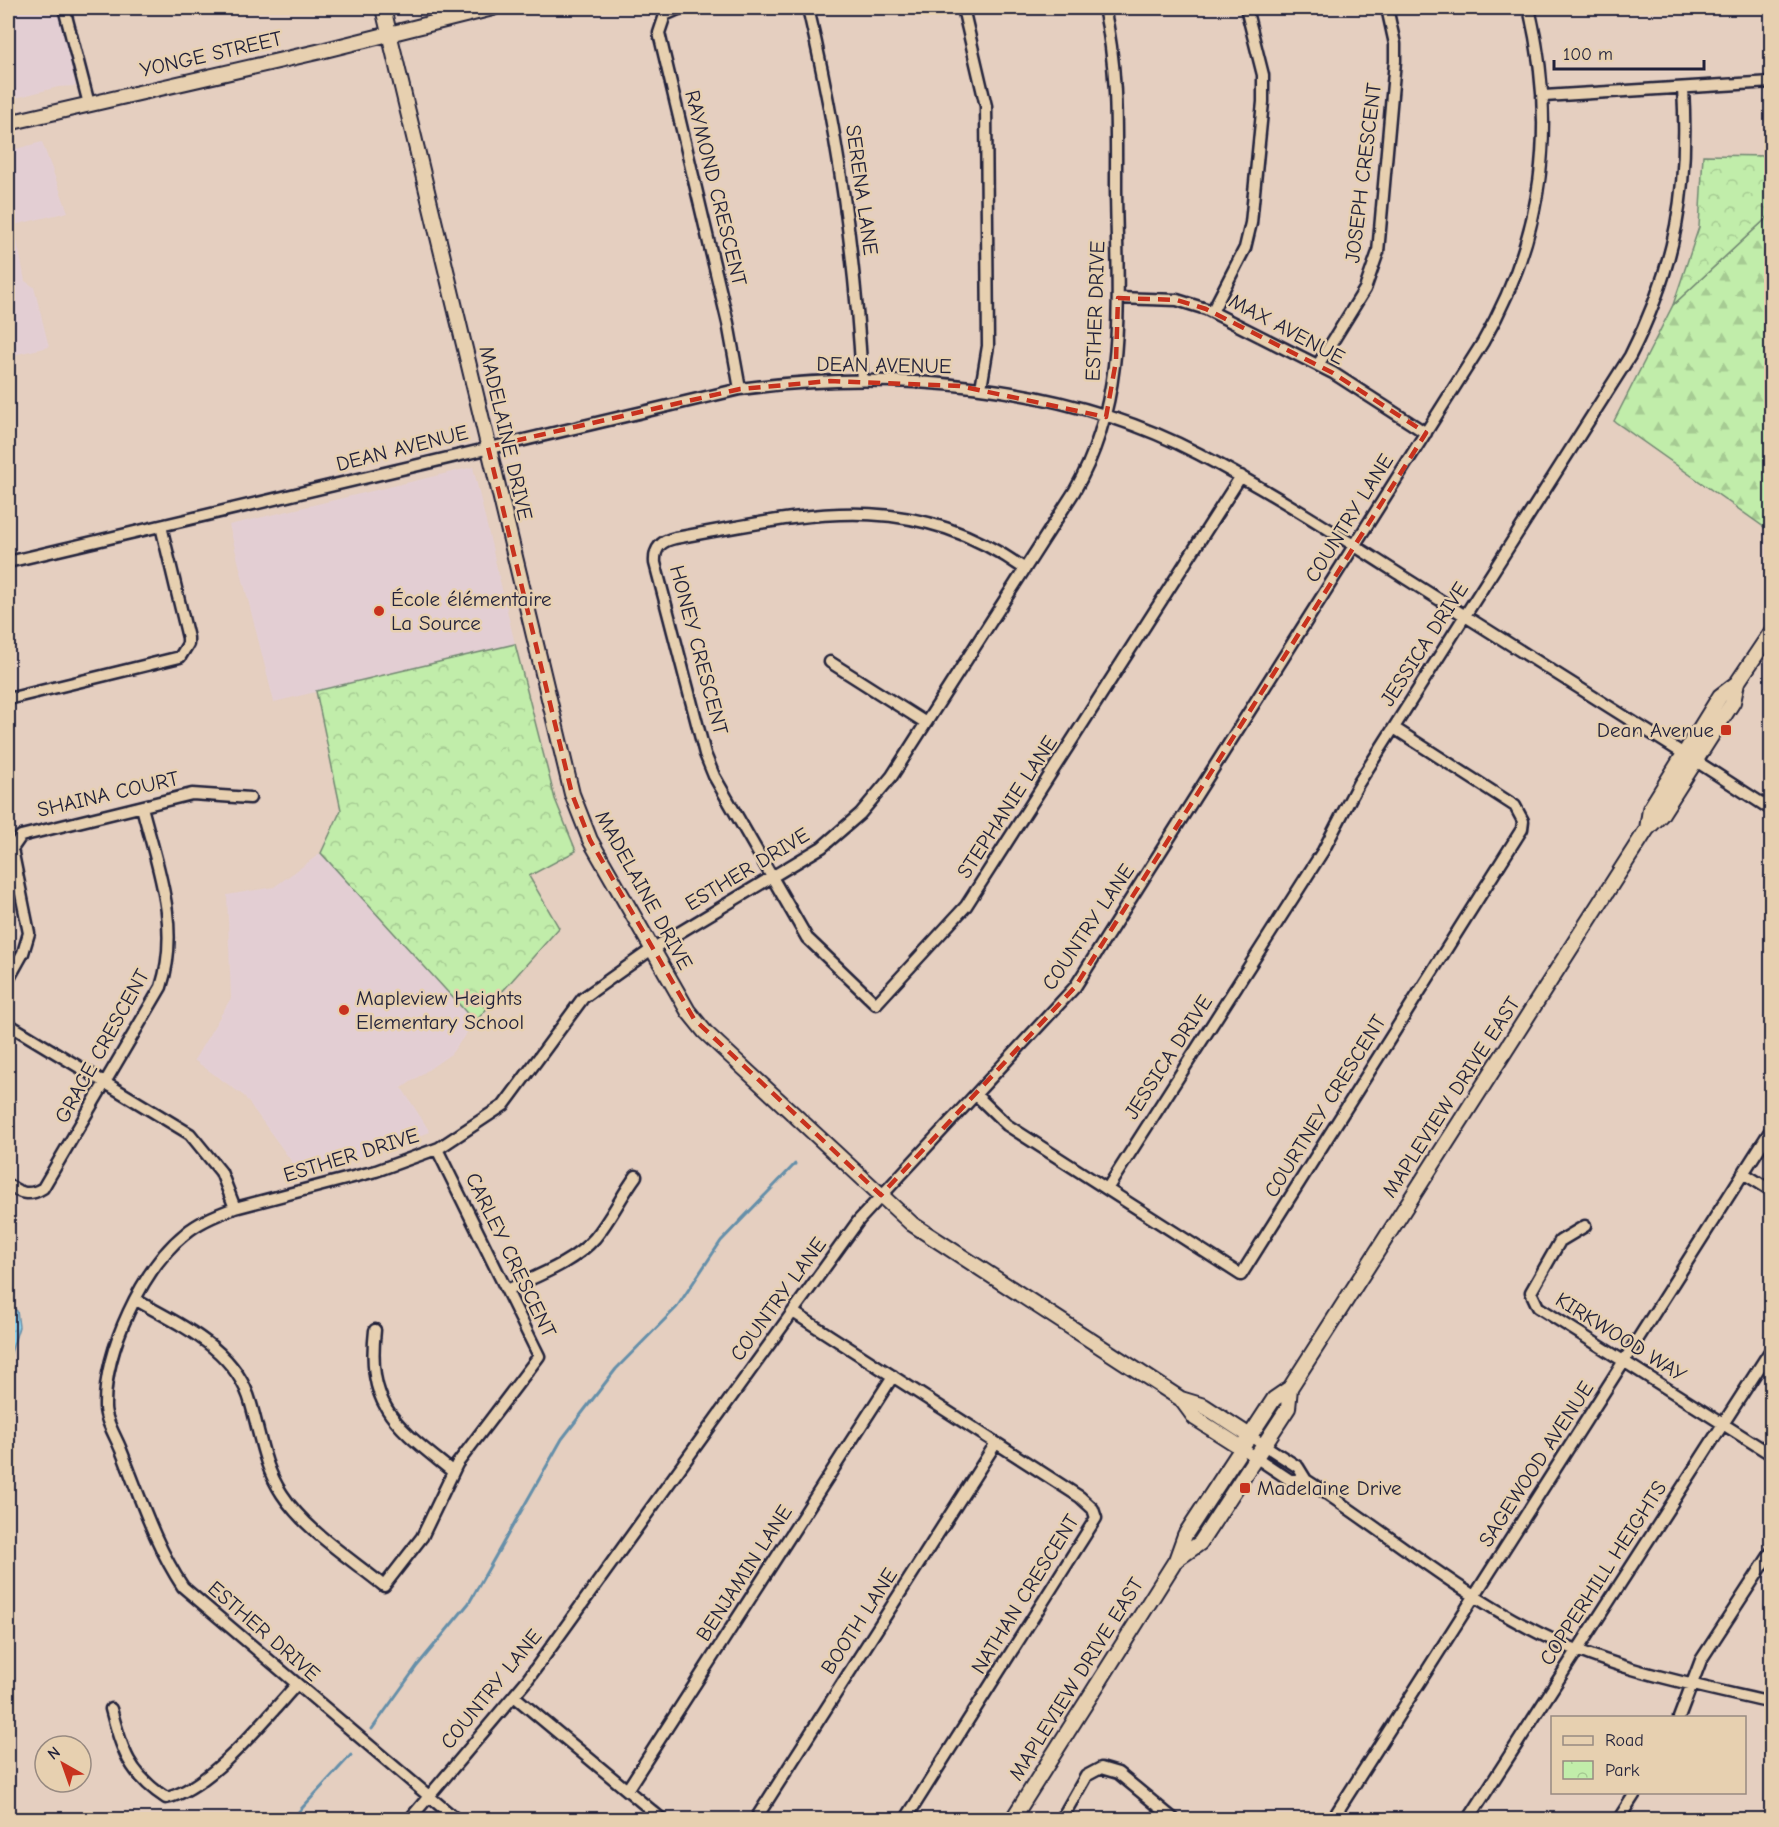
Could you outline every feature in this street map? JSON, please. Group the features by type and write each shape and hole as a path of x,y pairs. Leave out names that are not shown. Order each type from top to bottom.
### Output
{"main road":[{"name":"MADELAINE DRIVE","path":"382,8 574,802 590,840 698,1025 912,1224 1181,1399 1203,1406 1250,1436"},
{"name":"YONGE STREET","path":"8,123 493,8"},
{"name":"MAPLEVIEW DRIVE EAST","path":"1012,1820 1176,1560 1185,1535 1274,1399 1290,1388 1647,829 1661,815 1690,757 1733,702 1737,683 1772,631"},
{"name":"MAPLEVIEW DRIVE EAST","path":"1176,1560 1200,1543 1288,1408 1290,1388"},
{"name":"MADELAINE DRIVE","path":"1181,1399 1195,1418 1242,1448"}],"street":[{"path":"64,8 89,104"},
{"name":"RAYMOND CRESCENT","path":"681,8 665,15 659,33 728,323 740,389"},
{"name":"SERENA LANE","path":"808,8 830,98 849,223 862,380"},
{"path":"963,8 986,106 988,346 981,388"},
{"name":"ESTHER DRIVE","path":"457,1820 183,1587 165,1560 105,1410 107,1377 115,1344 136,1300 175,1243 203,1222 235,1208 376,1171 437,1149 504,1105 583,998 652,949 814,852 860,814 892,776 1084,474 1106,417 1116,361 1118,298 1115,79 1112,44 1104,8"},
{"path":"1212,312 1245,248 1251,223 1263,102 1263,75 1246,8"},
{"name":"JOSEPH CRESCENT","path":"1318,365 1365,289 1378,252 1395,61 1395,44 1387,8"},
{"name":"COUNTRY LANE","path":"409,1820 514,1696 853,1228 881,1195 1063,1003 1079,982 1491,328 1518,270 1538,194 1544,146 1544,96 1539,53 1529,8"},
{"path":"1544,96 1772,82"},
{"name":"JESSICA DRIVE","path":"1107,1189 1323,851 1358,784 1622,370 1651,312 1667,265 1681,202 1686,137 1683,88"},
{"name":"MAX AVENUE","path":"1118,298 1180,301 1212,312 1318,365 1426,433"},
{"name":"DEAN AVENUE","path":"8,562 740,389 862,380 981,388 1106,417 1191,450 1241,476 1772,810"},
{"name":"STEPHANIE LANE","path":"772,878 811,943 876,1004 968,903 1241,476"},
{"name":"HONEY CRESCENT","path":"772,878 708,763 655,563 658,547 664,541 675,538 801,516 870,512 912,518 952,530 990,547 1025,569"},
{"path":"8,699 180,657 188,644 188,638 161,526"},
{"path":"830,662 927,723"},
{"name":"COURTNEY CRESCENT","path":"976,1095 1007,1125 1241,1275 1519,836 1523,821 1515,806 1394,728"},
{"name":"SHAINA COURT","path":"8,980 23,953 29,933 13,856 15,842 29,833 192,794 250,798"},
{"name":"GRACE CRESCENT","path":"8,1185 27,1194 35,1194 42,1188 156,998 165,976 170,952 167,909 142,807"},
{"path":"8,1024 178,1126 198,1142 221,1172 235,1208"},
{"name":"SAGEWOOD AVENUE","path":"1332,1820 1772,1128"},
{"name":"CARLEY CRESCENT","path":"136,1300 206,1341 230,1363 247,1391 266,1462 282,1494 301,1517 384,1586 422,1537 453,1472 538,1356 437,1149"},
{"path":"1743,1173 1772,1191"},
{"path":"507,1290 571,1258 588,1245 602,1229 636,1176"},
{"name":"KIRKWOOD WAY","path":"1585,1226 1560,1241 1532,1292 1538,1307 1772,1455"},
{"name":"NATHAN CRESCENT","path":"793,1312 1080,1497 1088,1503 1096,1518 905,1820"},
{"path":"375,1330 375,1376 385,1410 400,1428 453,1472"},
{"name":"COPPERHILL HEIGHTS","path":"1468,1820 1772,1348"},
{"name":"BENJAMIN LANE","path":"627,1790 893,1376"},
{"name":"MADELAINE DRIVE","path":"1250,1436 1298,1467 1306,1480 1476,1595 1529,1628 1577,1650 1692,1684 1772,1703"},
{"name":"BOOTH LANE","path":"755,1820 996,1443"},
{"name":"MADELAINE DRIVE","path":"1242,1448 1290,1480 1306,1480"},
{"path":"1680,1716 1701,1660 1772,1551"},
{"path":"111,1709 123,1753 149,1787 166,1798 182,1795 234,1752 297,1684"},
{"path":"514,1696 663,1820"},
{"path":"1060,1820 1086,1776 1101,1768 1118,1773 1175,1820"},
{"path":"1618,1820 1635,1794"}],"highlighted area":[{"path":"1118,298 1177,300 1206,309 1333,373 1426,433 1075,987 881,1195 694,1019 590,840 572,794 488,447 740,389 830,381 960,386 1106,417 1116,361"}],"shaded area":[{"path":"8,8 57,8 76,86 58,87 8,100"},
{"path":"42,142 68,212 14,225 25,281 34,287 49,347 8,356 8,151"},
{"name":"École élémentaire La Source","path":"473,467 515,644 274,702 229,525"},
{"name":"Mapleview Heights Elementary School","path":"321,853 475,1022 451,1054 402,1088 430,1132 374,1153 300,1173 244,1096 194,1060 231,998 227,895 274,887"}],"green space":[{"path":"1703,155 1771,156 1771,214 1673,305 1699,227"},
{"path":"1771,214 1771,532 1614,421 1673,305"},
{"path":"515,644 555,799 576,851 529,876 559,928 475,1022 321,853 341,810 316,691"}],"water":[{"path":"8,1305 17,1311 19,1327 8,1362"}],"waterway":[{"path":"372,1729 417,1666 469,1603 562,1439 616,1369 677,1307 721,1241 795,1164"},
{"path":"291,1820 351,1755"}],"place":[{"name":"École élémentaire La Source","path":"379,611"},
{"name":"Dean Avenue","path":"1726,730"},
{"name":"Mapleview Heights Elementary School","path":"344,1010"},
{"name":"Madelaine Drive","path":"1245,1488"}]}
